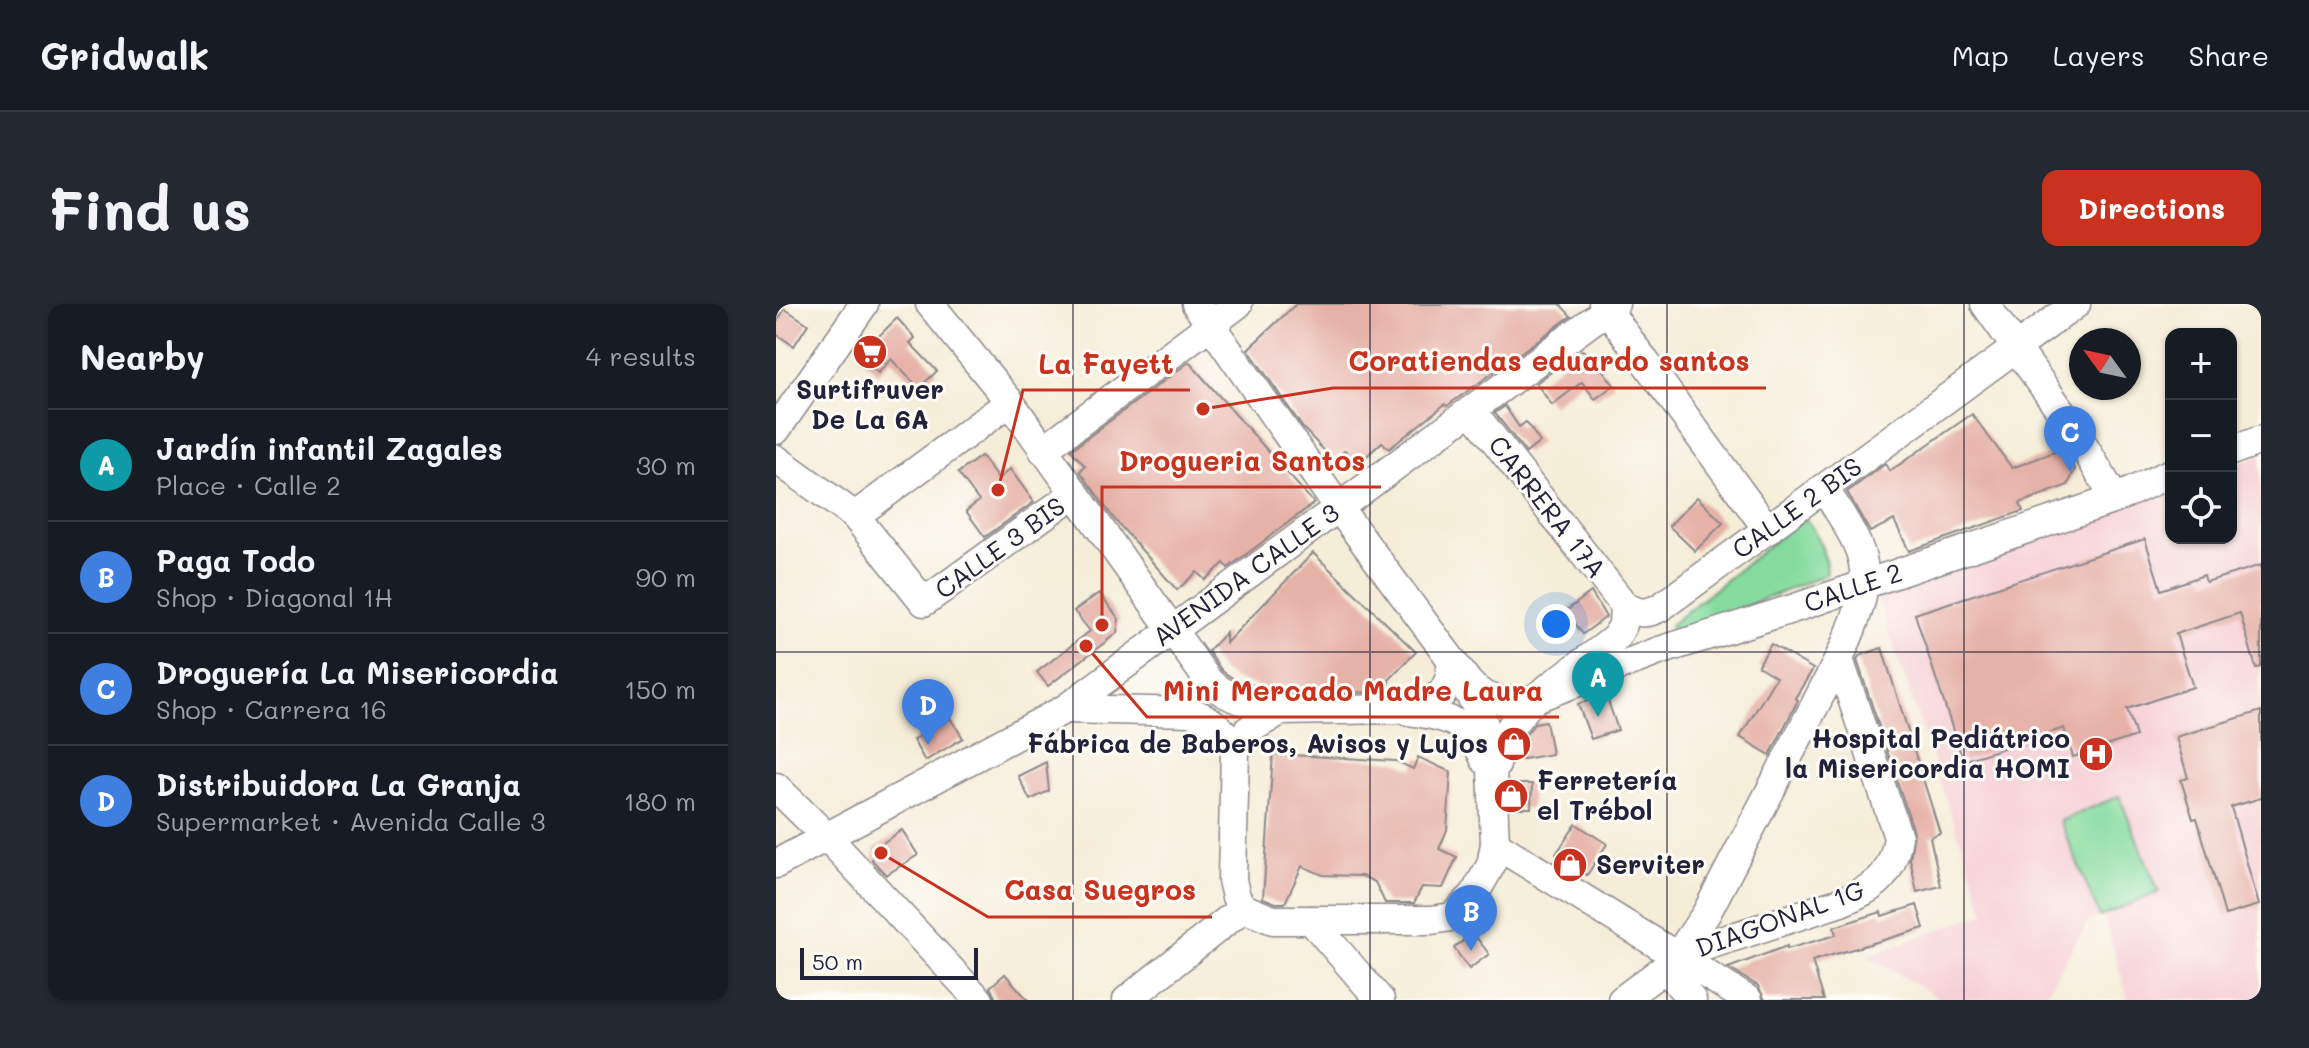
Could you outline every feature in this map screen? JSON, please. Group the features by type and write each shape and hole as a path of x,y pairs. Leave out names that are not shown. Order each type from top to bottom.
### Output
{"street":[{"path":"776,429 864,304"},
{"path":"930,304 1010,402 1173,628 1196,667 1223,694 1280,711 1396,709 1439,715 1462,725 1479,746 1493,780"},
{"path":"1043,450 1204,314 1238,304"},
{"path":"1985,304 2073,428 2115,499"},
{"name":"CALLE 2 BIS","path":"1624,605 1644,613 1661,607 2076,304"},
{"path":"1608,306 1768,530"},
{"name":"AVENIDA CALLE 3","path":"776,864 1065,709 1608,306"},
{"path":"1204,314 1338,507 1468,682 1483,696 1507,701 1533,699"},
{"path":"776,459 855,516 1010,402"},
{"name":"CARRERA 17A","path":"1471,410 1624,605"},
{"path":"2237,449 2261,440"},
{"name":"CALLE 2","path":"1533,699 1659,651 2115,499 2165,476"},
{"path":"1622,1000 1672,962 1706,914 1839,659 1857,615 1864,584 1859,549 1824,488"},
{"name":"CALLE 3 BIS","path":"855,516 924,602 1075,493"},
{"path":"1493,780 1497,757 1513,720 1533,699 1616,637 1623,625 1624,605"},
{"name":"DIAGONAL 1G","path":"1672,962 1841,902 1880,881 1891,866 1898,837 1839,659"},
{"path":"1396,709 1436,699 1449,680 1452,661"},
{"path":"1280,711 1247,731 1235,751 1232,880 1236,897 1243,908 1273,920 1442,920 1462,908 1485,879 1495,844 1491,745 1481,716 1452,661"},
{"path":"1065,709 1191,712 1224,731 1235,751"},
{"path":"776,787 828,838 979,1000"},
{"path":"1495,844 1672,962 1748,1000"},
{"path":"1127,1000 1243,908"},
{"path":"1311,920 1380,1000"},
{"path":"1672,962 1692,1000"}],"shaded area":[{"name":"Hospital Pediátrico la Misericordia HOMI","path":"2261,456 2261,1000 2128,1000 2104,915 2088,922 2042,1000 1942,1000 1867,956 1985,913 1876,594 2165,490 2165,544 2237,544 2237,464"}],"green space":[{"path":"1804,517 1820,544 1827,574 1674,635 1670,625"},
{"path":"2119,796 2159,892 2100,917 2060,821"}],"building":[{"path":"1296,304 1560,304 1571,316 1447,406 1445,404 1389,449 1382,442 1358,464 1345,450 1333,460 1303,428 1248,349"},
{"path":"785,309 808,324 794,346 776,334 776,323"},
{"path":"897,318 915,338 910,343 937,371 919,388 891,359 878,373 859,356"},
{"path":"1582,350 1591,355 1614,385 1595,399 1582,382 1552,405 1536,383"},
{"path":"1189,362 1314,503 1228,568 1224,563 1205,580 1197,572 1177,590 1115,520 1080,471 1085,466 1071,450"},
{"path":"1505,406 1519,427 1526,422 1540,442 1526,453 1495,413"},
{"path":"1972,414 2012,468 2062,449 2075,469 2068,485 2020,503 2023,511 1909,551 1894,520 1870,532 1847,492 1885,464 1890,471"},
{"path":"981,456 998,479 1010,469 1034,502 985,537 966,511 979,501 958,473"},
{"path":"1697,497 1723,523 1695,551 1669,526"},
{"path":"2145,539 2161,590 2204,575 2206,582 2261,565 2261,667 2256,668 2240,613 2176,634 2193,687 2127,709 2136,736 2073,757 2064,728 1963,761 1915,614"},
{"path":"1313,553 1416,652 1389,680 1388,692 1282,694 1234,679 1222,671 1208,651 1226,632 1226,643"},
{"path":"1591,592 1606,617 1583,634 1566,611"},
{"path":"1099,593 1119,619 1117,633 1048,686 1037,672 1090,631 1074,611"},
{"path":"1771,644 1813,669 1795,698 1798,700 1770,755 1740,737 1776,677 1758,666"},
{"path":"1882,648 1940,833 1930,837 1941,886 1917,892 1910,859 1914,832 1857,660 1859,656"},
{"path":"1606,695 1618,730 1591,739 1578,704"},
{"path":"2261,711 2261,798 2231,807 2259,905 2225,915 2197,818 2193,819 2181,780 2188,778 2176,737"},
{"path":"950,718 963,738 925,761 913,740"},
{"path":"1546,721 1552,754 1518,760 1518,749 1527,733 1535,723"},
{"path":"1273,754 1396,761 1413,769 1418,757 1451,772 1447,830 1439,849 1457,857 1443,888 1422,887 1414,903 1385,903 1375,882 1362,876 1323,875 1302,866 1285,903 1263,898"},
{"path":"1046,762 1049,791 1030,800 1018,776"},
{"path":"1512,784 1532,784 1531,808 1512,808"},
{"path":"1576,824 1607,844 1587,875 1556,854"},
{"path":"902,830 918,855 886,875 872,860 875,848"},
{"path":"1917,905 1924,928 1812,961 1824,1000 1765,1000 1758,986 1728,968 1787,946 1787,949 1836,935 1834,927 1881,912 1882,916"},
{"path":"1473,933 1489,954 1469,969 1454,948"},
{"path":"1005,974 1028,1000 996,999 990,987"}],"place":[{"name":"Surtifruver De La 6A","path":"870,352"},
{"name":"Coratiendas eduardo santos","path":"1203,409"},
{"name":"Droguería La Misericordia","path":"2070,472"},
{"name":"La Fayett","path":"998,490"},
{"name":"Drogueria Santos","path":"1102,625"},
{"name":"Mini Mercado Madre Laura","path":"1086,646"},
{"name":"Jardín infantil Zagales","path":"1598,717"},
{"name":"Fábrica de Baberos, Avisos y Lujos","path":"1514,744"},
{"name":"Distribuidora La Granja","path":"928,745"},
{"name":"Hospital Pediátrico la Misericordia HOMI","path":"2096,754"},
{"name":"Ferretería el Trébol","path":"1511,796"},
{"name":"Casa Suegros","path":"881,853"},
{"name":"Serviter","path":"1570,865"},
{"name":"Paga Todo","path":"1471,951"}]}
